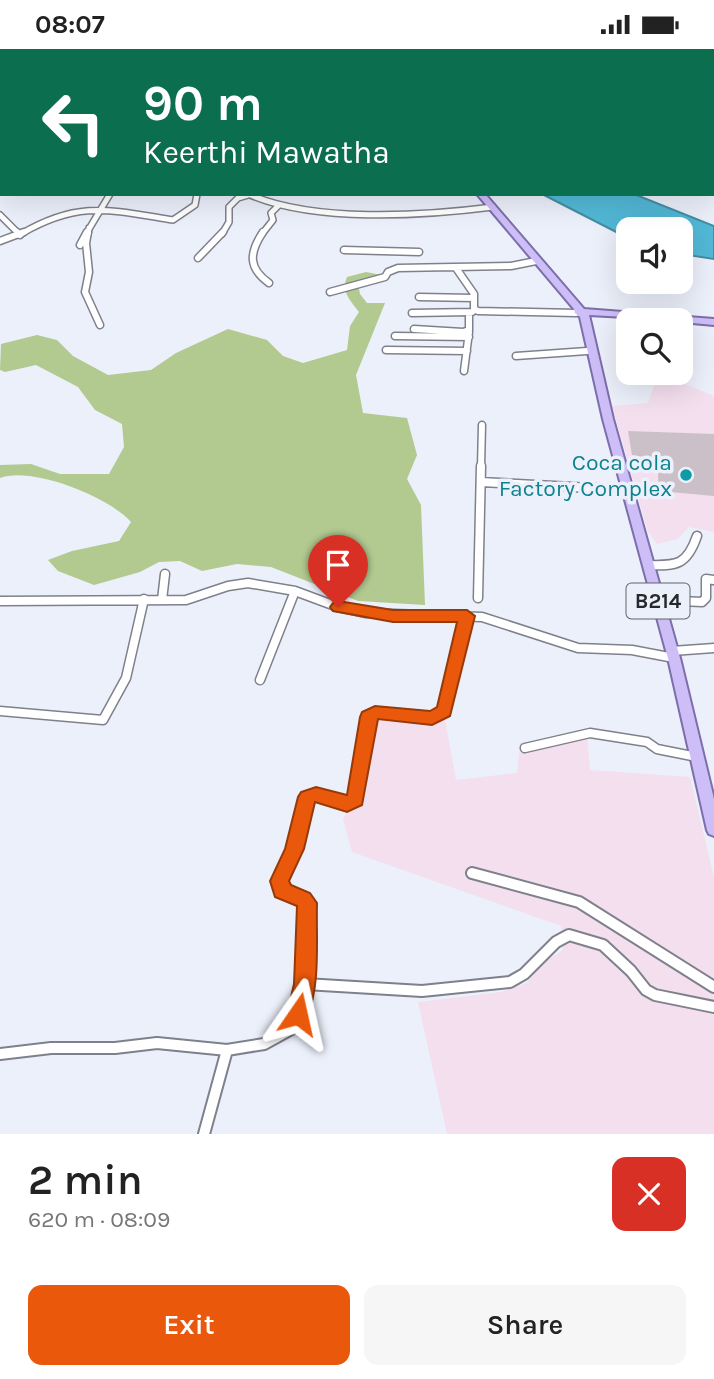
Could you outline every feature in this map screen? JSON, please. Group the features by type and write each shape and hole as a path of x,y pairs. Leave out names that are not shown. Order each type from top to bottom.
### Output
{"main road":[{"name":"B214","path":"481,196 532,262 579,313 673,654 713,824"},
{"name":"B214","path":"579,313 587,351 597,373"},
{"path":"579,313 616,317"},
{"path":"579,313 714,324"},
{"path":"693,323 714,324"}],"street":[{"path":"80,245 109,196"},
{"path":"0,241 20,235 47,219 100,208 173,220 195,205 197,196"},
{"path":"198,258 222,234 231,215 229,207 233,201 246,196"},
{"path":"250,196 279,205 315,210 418,213 491,207"},
{"path":"260,200 265,196"},
{"path":"269,283 256,274 252,256 257,240 273,220 271,212 279,205"},
{"path":"0,215 20,235"},
{"path":"89,228 86,243 89,272 85,292 100,325"},
{"path":"344,250 419,252"},
{"path":"393,252 393,264 398,268"},
{"path":"330,292 385,277 388,272 398,268 456,268 532,262"},
{"path":"456,268 468,283 474,298 464,371"},
{"path":"419,297 474,298"},
{"path":"412,313 579,313"},
{"path":"414,329 469,333"},
{"path":"396,337 469,333"},
{"path":"386,350 467,351"},
{"path":"516,356 548,357 587,351"},
{"path":"478,598 482,425"},
{"path":"481,482 628,490"},
{"path":"648,565 672,566 683,563 691,555 697,536"},
{"path":"162,600 165,574"},
{"path":"658,600 702,602 706,598 706,579 714,580"},
{"path":"0,601 193,599 237,583 295,591 338,607 365,613 482,617 578,648 673,654 714,648"},
{"path":"260,680 295,591"},
{"path":"0,711 103,720 111,711 129,669 144,599"},
{"path":"0,1054 51,1048 115,1048 157,1043 226,1050 264,1044 293,1028 304,984 307,903 279,887 295,849 307,797 316,794 347,804 356,800 369,717 375,712 432,718 444,711 467,616"},
{"path":"524,748 590,733 647,742 657,749 697,757"},
{"path":"472,873 554,893 579,902 714,987"},
{"path":"304,984 422,991 510,982 524,974 556,942 569,935 603,946 631,971 646,990 655,995 714,1007"},
{"path":"204,1134 226,1050"}],"shaded area":[{"path":"654,385 687,385 714,396 714,532 689,527 678,539 657,544 648,532 612,406 648,403"},
{"path":"367,709 403,718 445,719 456,780 517,773 520,743 576,736 587,736 590,770 690,777 714,877 714,1134 447,1134 418,1002 501,992 527,983 541,964 563,950 561,926 352,852 343,819 359,791"}],"green space":[{"path":"366,272 382,275 358,283 360,294 367,303 385,303 356,375 363,413 407,418 417,455 407,479 421,505 425,605 358,601 271,567 237,564 202,571 180,561 159,562 140,572 94,585 58,571 48,560 72,551 119,541 131,522 106,503 69,486 31,476 0,478 0,465 31,464 60,474 109,474 124,447 122,424 95,410 78,387 36,365 5,372 0,370 1,344 37,335 57,340 73,356 108,375 151,370 176,353 228,329 267,340 283,356 303,363 347,350 350,326 359,312 347,296 345,282 347,277"}],"water":[{"path":"546,196 639,196 692,217 616,217 616,232"},
{"path":"693,218 714,226 714,259 693,256"}],"building":[{"name":"Coca cola Factory Complex","path":"628,431 714,434 714,496 659,491 657,459 632,455"}],"place":[{"name":"Coca cola Factory Complex","path":"686,475"}],"route":[{"path":"298,1014 304,984 307,903 279,887 295,849 307,797 316,794 347,804 356,800 369,717 375,712 432,718 444,711 467,616 393,616 338,607"}]}
